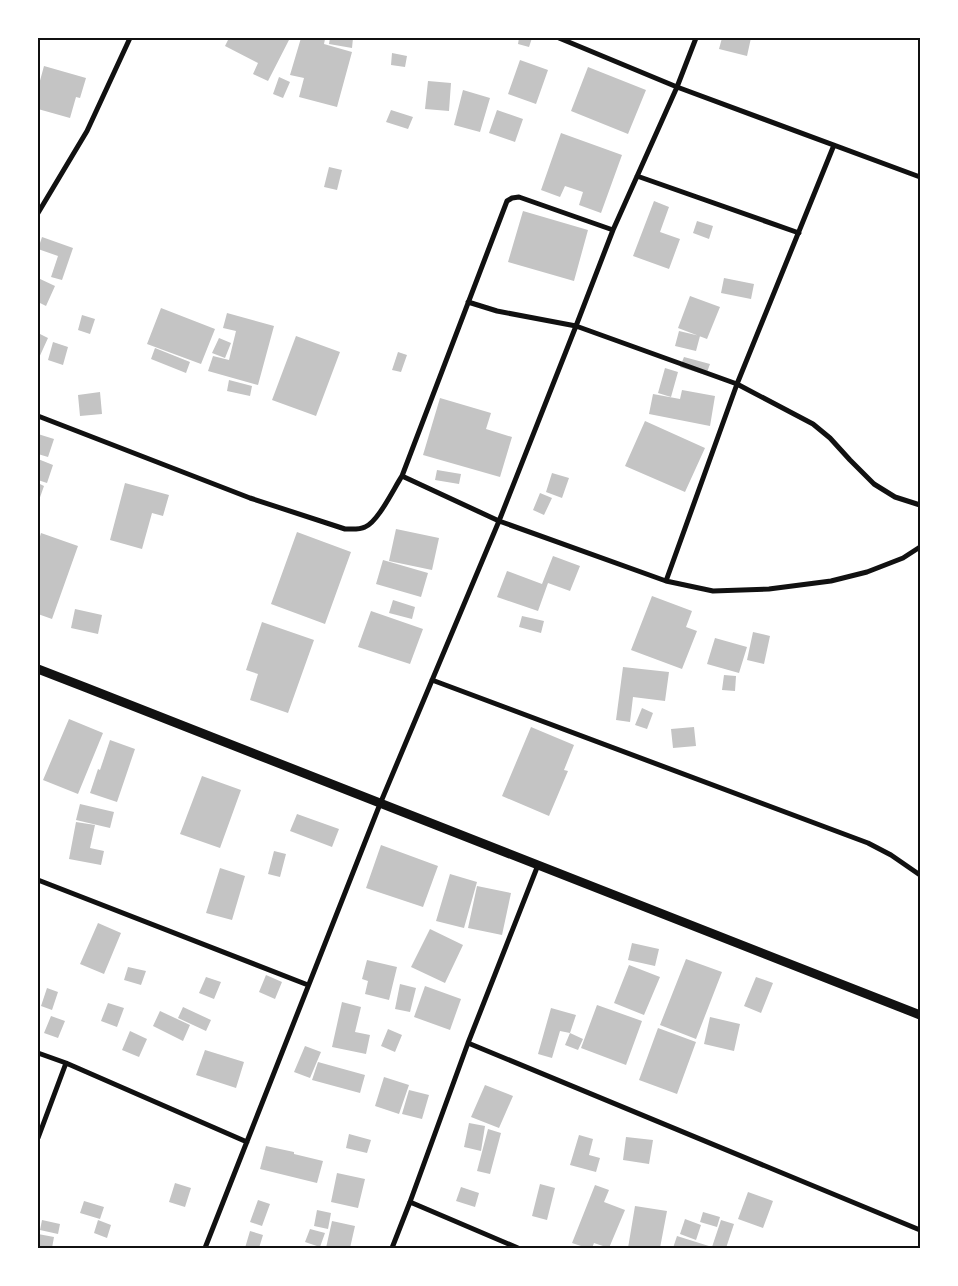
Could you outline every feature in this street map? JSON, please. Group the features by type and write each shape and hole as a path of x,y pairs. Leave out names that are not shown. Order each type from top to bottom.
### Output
{"street":[{"path":"38,213 87,131 130,38"},
{"path":"559,38 575,40 677,87 920,177"},
{"path":"205,1248 380,804 499,521 613,230 677,87 696,38"},
{"path":"666,581 737,384 834,145"},
{"path":"636,176 799,233"},
{"path":"38,416 250,498 345,530 356,530 366,527 377,516 402,476 507,201 519,197 613,230"},
{"path":"468,302 497,311 576,326 737,384 813,424 830,438 874,484 895,497 920,505"},
{"path":"402,476 499,521 666,581 713,591 769,589 831,581 867,572 902,558 920,547"},
{"path":"38,670 920,1015"},
{"path":"432,680 868,843 891,855 920,875"},
{"path":"392,1248 468,1043 538,865"},
{"path":"38,880 308,985"},
{"path":"468,1043 920,1230"},
{"path":"38,1053 66,1063 247,1142"},
{"path":"38,1138 66,1063"},
{"path":"410,1202 518,1248"}],"building":[{"path":"229,38 290,38 268,81 253,74 258,63 225,46"},
{"path":"301,38 325,39 324,44 352,52 337,107 299,97 304,78 290,75"},
{"path":"330,38 353,38 352,48 329,44"},
{"path":"519,38 532,38 529,47 518,44"},
{"path":"722,38 751,38 747,56 719,49"},
{"path":"392,53 407,56 405,67 391,65"},
{"path":"520,60 548,70 536,104 508,94"},
{"path":"44,66 86,78 80,98 76,97 70,118 38,109 38,88"},
{"path":"588,67 646,90 628,134 571,111"},
{"path":"279,77 290,82 283,98 273,94"},
{"path":"428,81 451,83 449,111 425,109"},
{"path":"463,90 490,98 480,132 454,125"},
{"path":"391,110 413,117 408,129 386,122"},
{"path":"497,110 523,119 515,142 489,133"},
{"path":"561,133 622,155 601,213 579,205 583,192 565,186 560,197 541,190"},
{"path":"329,167 342,170 337,190 324,187"},
{"path":"654,201 669,207 660,232 680,239 669,269 633,256"},
{"path":"523,211 588,230 574,281 508,262"},
{"path":"697,221 713,226 709,239 693,233"},
{"path":"42,237 73,248 62,280 51,277 58,256 38,249"},
{"path":"38,278 55,286 46,306 38,302"},
{"path":"724,278 754,284 751,299 721,293"},
{"path":"690,296 720,307 707,339 678,328"},
{"path":"161,308 215,329 201,364 147,344"},
{"path":"227,313 274,326 258,385 208,371 213,356 229,360 236,331 223,328"},
{"path":"82,315 95,319 90,334 78,330"},
{"path":"679,331 700,336 696,351 675,346"},
{"path":"38,333 48,338 38,360"},
{"path":"296,336 340,352 316,416 272,400"},
{"path":"219,338 231,343 225,358 212,353"},
{"path":"53,342 68,347 63,365 48,360"},
{"path":"155,348 190,362 186,373 151,359"},
{"path":"398,352 407,355 401,372 392,370"},
{"path":"684,357 710,364 706,375 680,367"},
{"path":"665,368 678,372 671,397 658,393"},
{"path":"229,380 252,386 250,396 227,391"},
{"path":"682,390 715,396 710,426 649,414 653,394 680,399"},
{"path":"100,392 102,414 80,416 78,395"},
{"path":"440,398 491,413 486,429 512,437 500,477 423,455"},
{"path":"645,421 705,448 685,492 625,466"},
{"path":"38,434 54,439 48,457 38,454"},
{"path":"38,459 53,465 47,483 38,480"},
{"path":"437,470 461,474 459,484 435,480"},
{"path":"552,473 569,478 562,498 546,492"},
{"path":"38,483 44,486 38,503"},
{"path":"125,483 169,495 163,516 152,513 142,549 110,540"},
{"path":"540,493 552,498 544,515 533,510"},
{"path":"396,529 439,538 432,570 389,561"},
{"path":"297,532 351,552 325,624 271,604"},
{"path":"41,533 78,546 52,619 38,614 38,543"},
{"path":"553,556 580,566 570,591 548,583 538,611 497,597 507,571 542,584"},
{"path":"383,560 428,573 421,597 376,584"},
{"path":"652,596 692,611 686,627 697,631 682,669 631,650"},
{"path":"393,600 415,607 412,619 389,613"},
{"path":"75,609 102,615 98,634 71,628"},
{"path":"371,611 423,629 410,664 358,647"},
{"path":"522,616 544,621 541,633 519,627"},
{"path":"262,622 314,640 288,713 250,700 258,674 246,670"},
{"path":"753,632 770,636 764,664 747,660"},
{"path":"715,638 747,647 739,673 707,664"},
{"path":"623,667 669,672 665,701 633,697 630,722 616,720"},
{"path":"724,675 736,676 735,691 722,690"},
{"path":"642,708 653,713 647,729 635,725"},
{"path":"69,719 103,733 78,794 43,780"},
{"path":"531,727 574,745 564,770 568,771 549,816 502,796"},
{"path":"694,727 696,746 673,748 671,729"},
{"path":"110,740 135,749 117,802 90,793"},
{"path":"202,776 241,790 220,848 180,834"},
{"path":"80,804 114,812 110,828 76,820"},
{"path":"297,814 339,829 332,847 290,831"},
{"path":"76,822 95,825 90,848 104,851 101,865 69,859"},
{"path":"381,845 438,866 423,907 366,888"},
{"path":"274,851 286,854 280,877 268,874"},
{"path":"220,868 245,876 232,920 206,913"},
{"path":"450,874 477,882 464,928 436,921"},
{"path":"477,886 511,893 502,935 468,928"},
{"path":"98,923 121,933 104,974 80,964"},
{"path":"430,929 463,945 445,983 411,967"},
{"path":"632,943 659,949 655,966 628,960"},
{"path":"686,959 722,972 696,1039 660,1025"},
{"path":"367,960 397,967 389,1000 365,994 368,981 362,979"},
{"path":"629,965 660,977 644,1015 614,1003"},
{"path":"128,967 146,971 141,985 124,980"},
{"path":"266,975 282,982 275,999 259,992"},
{"path":"206,977 221,982 214,999 199,993"},
{"path":"756,977 773,983 761,1013 744,1006"},
{"path":"400,984 416,988 410,1012 395,1009"},
{"path":"425,986 461,999 450,1030 414,1017"},
{"path":"47,988 58,992 52,1010 41,1006"},
{"path":"342,1002 361,1007 355,1032 370,1035 366,1054 332,1047"},
{"path":"108,1003 124,1008 117,1027 101,1021"},
{"path":"597,1005 642,1021 626,1065 581,1048"},
{"path":"183,1007 211,1020 206,1031 178,1018"},
{"path":"551,1008 576,1015 570,1033 560,1031 552,1058 538,1054"},
{"path":"160,1011 190,1025 183,1041 153,1026"},
{"path":"51,1016 65,1021 58,1038 44,1033"},
{"path":"710,1017 740,1024 734,1051 704,1044"},
{"path":"658,1028 696,1042 677,1094 639,1080"},
{"path":"388,1029 402,1035 395,1052 381,1046"},
{"path":"130,1031 147,1039 139,1057 122,1050"},
{"path":"570,1033 583,1039 578,1050 565,1045"},
{"path":"305,1046 321,1052 310,1078 294,1072"},
{"path":"205,1050 244,1062 236,1088 196,1075"},
{"path":"318,1062 365,1075 360,1093 312,1080"},
{"path":"384,1077 409,1085 399,1114 375,1106"},
{"path":"485,1085 513,1096 499,1128 471,1117"},
{"path":"409,1090 429,1095 422,1119 402,1114"},
{"path":"469,1123 485,1126 481,1151 464,1147"},
{"path":"488,1129 501,1133 490,1174 477,1171"},
{"path":"349,1134 371,1140 367,1153 346,1148"},
{"path":"579,1135 593,1139 589,1155 600,1158 596,1172 570,1165"},
{"path":"626,1137 653,1140 649,1164 623,1160"},
{"path":"266,1146 323,1161 317,1183 260,1169"},
{"path":"337,1173 365,1179 358,1208 331,1202"},
{"path":"175,1183 191,1188 185,1207 169,1202"},
{"path":"540,1184 555,1188 547,1220 532,1216"},
{"path":"595,1185 609,1190 604,1202 625,1210 609,1248 594,1243 592,1248 587,1248 572,1243"},
{"path":"461,1187 479,1193 475,1207 456,1201"},
{"path":"748,1192 773,1201 763,1228 738,1219"},
{"path":"258,1200 270,1204 262,1226 250,1222"},
{"path":"84,1201 104,1207 100,1219 80,1213"},
{"path":"635,1206 667,1211 660,1248 628,1248"},
{"path":"317,1210 331,1213 328,1229 314,1226"},
{"path":"703,1212 720,1217 717,1227 700,1222"},
{"path":"685,1219 701,1225 696,1240 680,1234"},
{"path":"42,1220 60,1224 58,1234 40,1230"},
{"path":"98,1220 111,1225 107,1238 94,1233"},
{"path":"721,1220 734,1224 726,1248 673,1248 677,1236 712,1247"},
{"path":"332,1221 355,1226 350,1248 326,1248"},
{"path":"310,1229 325,1233 320,1247 305,1242"},
{"path":"250,1231 263,1235 259,1248 245,1248"},
{"path":"38,1234 54,1237 52,1248 38,1247"}]}
